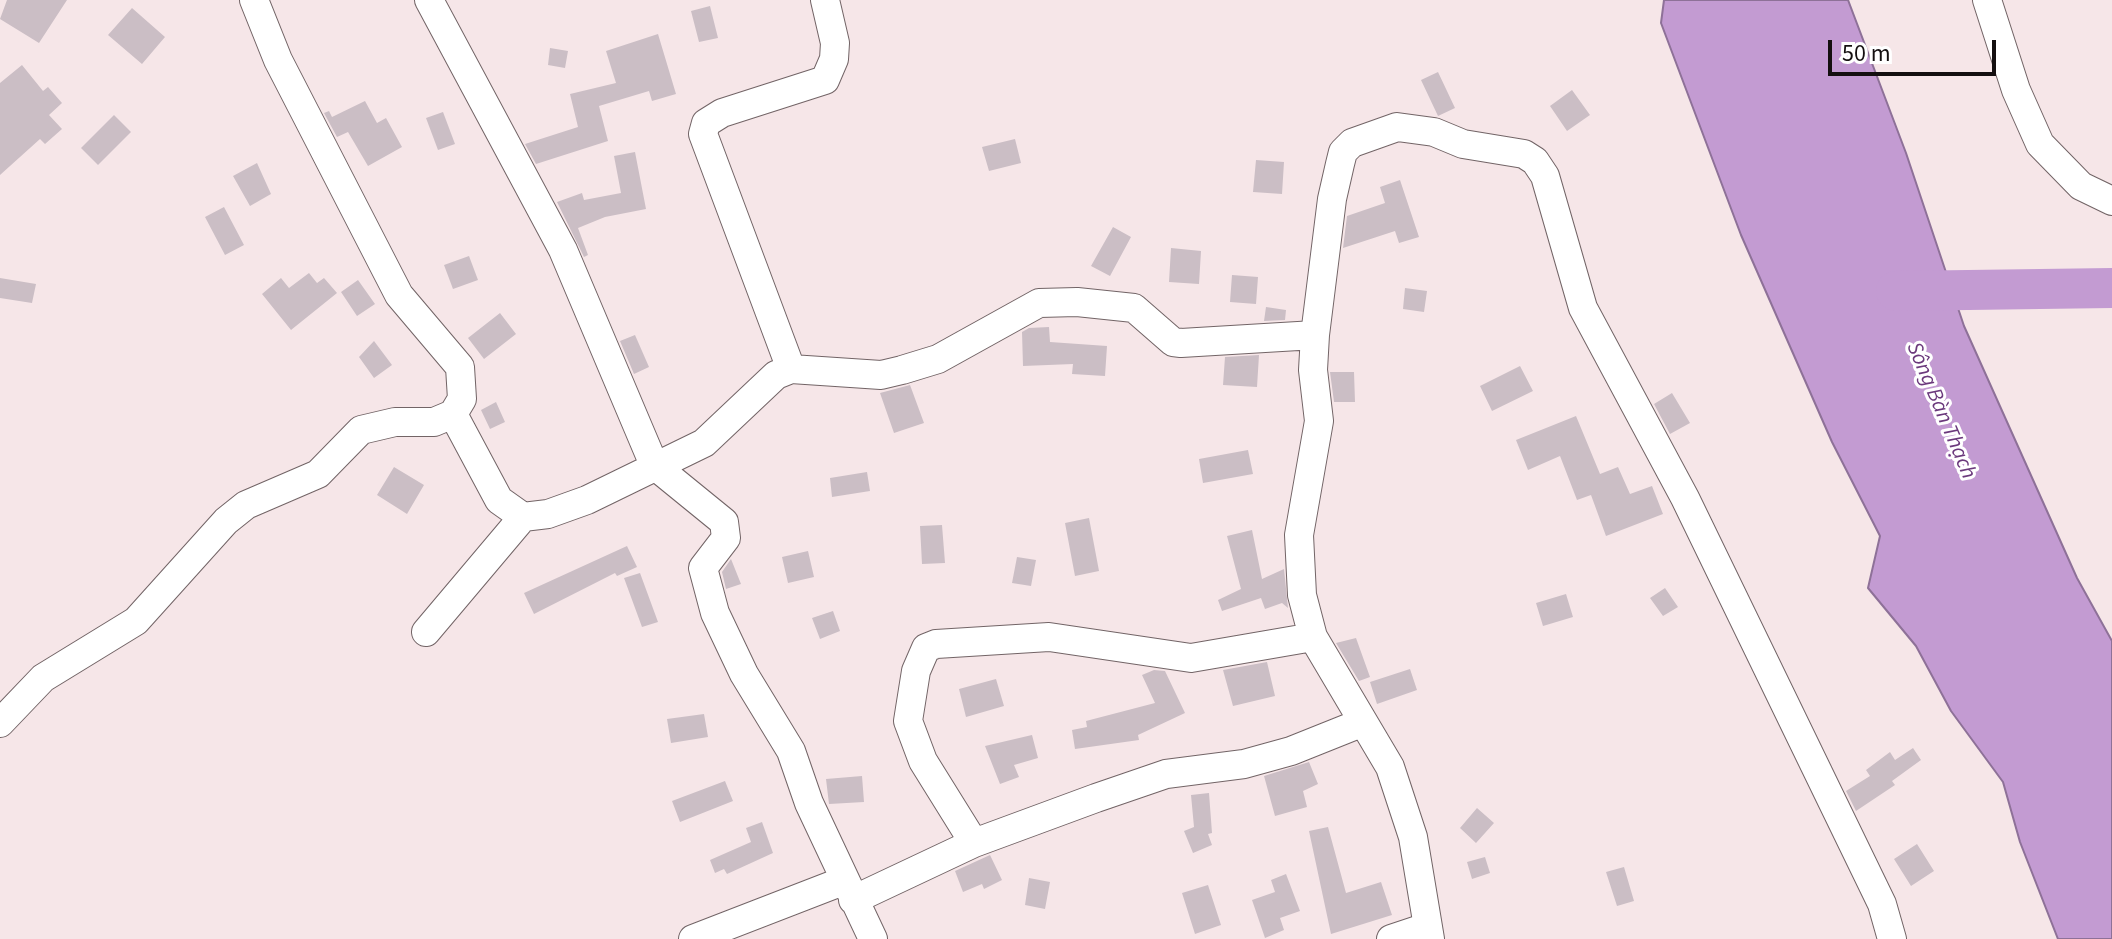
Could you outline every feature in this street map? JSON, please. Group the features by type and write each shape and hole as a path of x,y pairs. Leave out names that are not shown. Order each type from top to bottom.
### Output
{"street":[{"path":"0,723 43,678 136,621 226,521 246,505 318,474 361,430 371,425 419,424 453,414 462,399 460,367 399,295 278,60 254,0"},
{"path":"429,0 563,250 654,465 724,522 726,538 703,568 715,613 744,674 791,751 848,890 873,939"},
{"path":"791,369 703,134 706,123 722,113 825,80 834,59 835,43 825,0"},
{"path":"1987,0 2016,90 2040,144 2081,186 2112,201"},
{"path":"1391,939 1429,933 1413,837 1390,767 1361,723 1313,637 1302,595 1299,535 1319,421 1313,370 1315,335 1332,199 1343,152 1352,143 1397,127 1415,127 1463,144 1524,154 1535,161 1545,176 1583,308 1685,498 1882,904 1892,939"},
{"path":"453,414 499,500 523,517 548,514 587,500 704,443 776,375 791,369 881,375 902,370 938,359 1039,303 1053,301 1134,308 1173,342 1181,343 1315,335"},
{"path":"426,632 523,517"},
{"path":"974,843 923,761 908,721 916,671 926,648 936,644 1049,637 1191,658 1313,637"},
{"path":"693,939 848,890 1166,774 1244,764 1291,751 1361,723"}],"water":[{"name":"Sông Bàn Thạch","path":"1664,0 1848,0 1906,153 1964,326 2077,578 2112,641 2112,939 2058,939 2020,842 2003,782 1951,711 1916,646 1868,588 1880,536 1832,442 1741,235 1661,23"}],"building":[{"path":"7,0 67,0 39,43 0,19"},
{"path":"710,6 718,38 699,42 691,11"},
{"path":"132,8 165,37 142,64 108,35"},
{"path":"658,34 676,94 652,101 649,91 599,106 608,141 536,164 525,144 578,127 570,94 616,83 606,51"},
{"path":"550,48 568,51 565,68 548,65"},
{"path":"22,65 43,91 48,87 62,103 49,115 62,129 45,144 40,139 0,175 0,83"},
{"path":"1438,72 1455,108 1438,116 1421,80"},
{"path":"1572,90 1590,115 1567,131 1550,106"},
{"path":"365,101 377,123 386,118 402,147 368,166 348,132 337,137 324,113 329,111 332,117"},
{"path":"443,112 455,144 438,150 426,118"},
{"path":"114,115 131,132 98,165 81,148"},
{"path":"1015,139 1021,163 989,171 982,147"},
{"path":"635,152 646,209 605,217 578,228 588,255 584,257 557,202 582,193 584,200 621,193 614,156"},
{"path":"1256,160 1284,162 1282,194 1253,192"},
{"path":"257,163 271,194 250,206 233,176"},
{"path":"1400,180 1419,237 1399,243 1395,231 1343,248 1347,216 1385,203 1380,187"},
{"path":"224,207 244,245 225,255 205,217"},
{"path":"1113,227 1131,237 1110,276 1091,266"},
{"path":"1171,248 1201,251 1199,284 1169,282"},
{"path":"469,256 478,280 453,289 444,265"},
{"path":"309,273 317,283 324,278 337,293 291,330 262,294 281,278 289,288"},
{"path":"1232,275 1258,277 1256,304 1230,302"},
{"path":"0,278 36,284 32,303 0,298"},
{"path":"358,280 375,304 357,316 341,292"},
{"path":"1405,288 1427,291 1424,312 1403,309"},
{"path":"1266,307 1286,310 1285,320 1264,321"},
{"path":"500,313 516,334 484,359 468,338"},
{"path":"1049,327 1050,342 1107,346 1105,376 1072,374 1073,364 1023,366 1022,332 1029,328"},
{"path":"635,335 649,367 634,374 620,341"},
{"path":"374,341 392,365 374,378 359,357"},
{"path":"1259,355 1257,387 1223,385 1225,357"},
{"path":"1520,366 1533,391 1492,411 1480,386"},
{"path":"1330,372 1354,372 1355,402 1334,402"},
{"path":"910,385 924,423 894,433 880,393"},
{"path":"1672,393 1690,423 1670,434 1654,404"},
{"path":"496,402 505,422 490,429 481,410"},
{"path":"1576,416 1600,474 1618,467 1630,494 1652,486 1663,514 1606,536 1591,495 1577,500 1560,456 1528,470 1516,440"},
{"path":"1248,450 1253,474 1203,483 1199,459"},
{"path":"394,467 424,485 407,514 377,495"},
{"path":"867,472 870,491 832,497 830,478"},
{"path":"1089,518 1099,571 1075,576 1065,523"},
{"path":"942,525 945,563 922,564 920,526"},
{"path":"1252,530 1262,579 1284,569 1288,608 1282,603 1265,609 1261,598 1222,611 1218,600 1241,589 1227,536"},
{"path":"627,546 637,567 617,576 615,573 534,614 524,593"},
{"path":"808,551 814,577 788,583 782,557"},
{"path":"1017,557 1036,560 1031,586 1012,583"},
{"path":"731,559 741,584 726,589 722,572"},
{"path":"640,573 658,622 642,627 624,578"},
{"path":"1665,588 1678,607 1663,616 1650,598"},
{"path":"1566,594 1573,617 1543,626 1536,603"},
{"path":"833,611 840,631 820,639 812,618"},
{"path":"1356,638 1370,677 1359,681 1336,643"},
{"path":"1267,662 1275,696 1233,706 1223,670"},
{"path":"1410,669 1417,690 1377,704 1370,682"},
{"path":"1154,670 1165,671 1185,713 1138,735 1139,740 1075,749 1072,730 1087,727 1086,721 1155,703 1142,675"},
{"path":"996,679 1004,706 966,717 959,689"},
{"path":"704,714 708,737 671,743 667,719"},
{"path":"1032,735 1038,758 1014,765 1019,777 1000,784 985,746"},
{"path":"1913,748 1921,760 1892,781 1895,785 1856,811 1846,791 1870,776 1866,770 1890,752 1895,760"},
{"path":"1309,762 1318,784 1303,791 1307,807 1275,816 1264,776"},
{"path":"862,776 864,802 829,804 826,779"},
{"path":"725,781 733,801 680,822 672,801"},
{"path":"1209,793 1212,833 1208,834 1212,845 1193,853 1184,831 1194,827 1191,795"},
{"path":"1477,808 1494,823 1476,843 1460,828"},
{"path":"762,822 773,853 727,874 724,869 715,873 710,860 751,842 746,828"},
{"path":"1328,827 1346,893 1381,882 1392,915 1331,934 1309,831"},
{"path":"1917,844 1934,871 1911,886 1894,859"},
{"path":"990,855 1002,880 984,889 982,884 963,892 955,871"},
{"path":"1485,857 1490,873 1472,879 1467,862"},
{"path":"1624,867 1634,901 1617,906 1606,872"},
{"path":"1286,874 1300,911 1280,918 1284,930 1265,938 1252,900 1275,892 1271,880"},
{"path":"1029,878 1050,882 1045,909 1025,905"},
{"path":"1208,885 1221,925 1195,934 1182,893"}],"waterway":[{"path":"1896,291 2112,288"}]}
